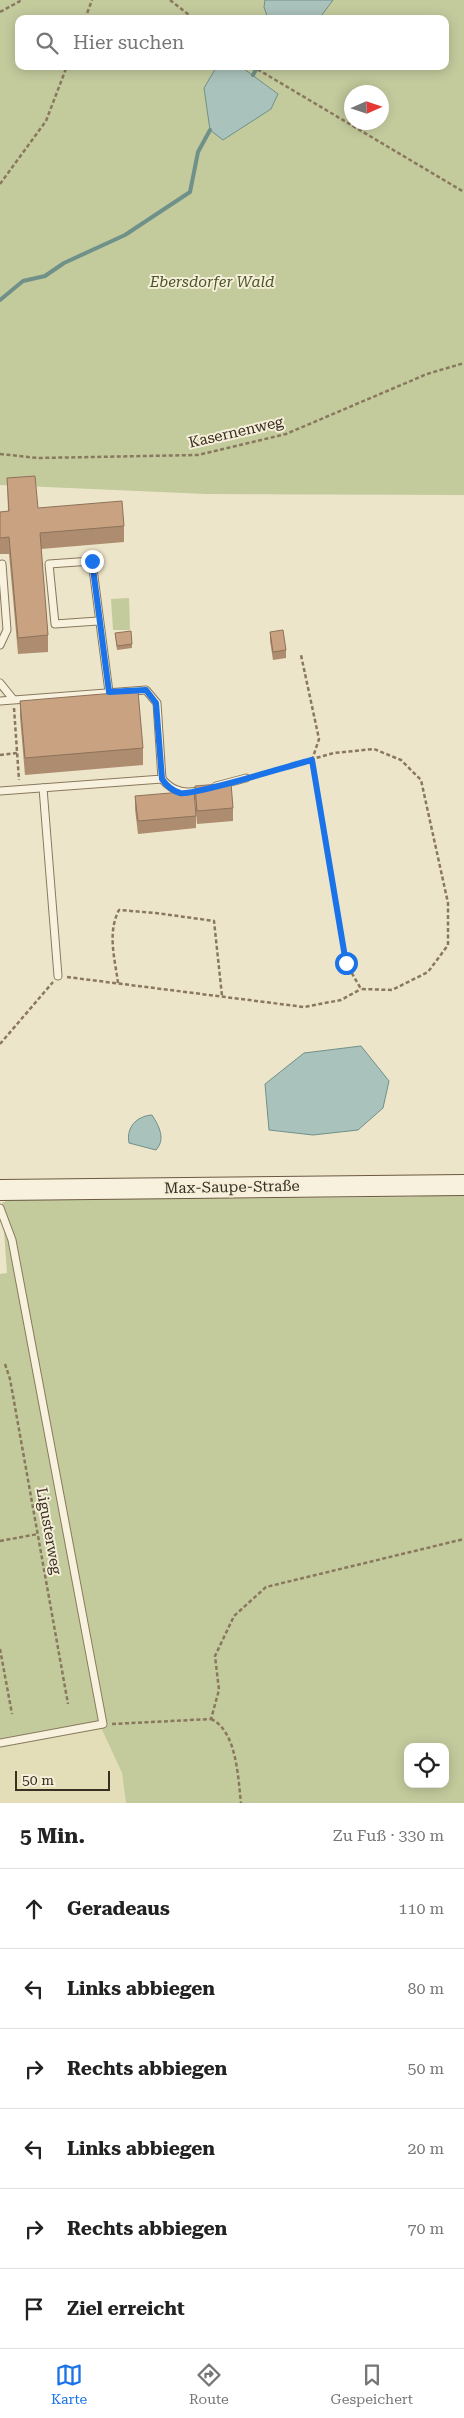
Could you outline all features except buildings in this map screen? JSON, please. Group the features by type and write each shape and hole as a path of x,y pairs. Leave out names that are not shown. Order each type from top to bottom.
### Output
{"street":[{"name":"Max-Saupe-Straße","path":"0,1190 464,1185"}],"lane":[{"path":"98,621 55,624 49,564 92,561 98,621 109,692"},
{"path":"0,645 7,630 2,564"},
{"path":"0,683 13,700"},
{"path":"0,701 146,690 156,703 162,779 168,786 181,793 200,791 246,778"},
{"path":"0,791 162,779"},
{"path":"42,788 58,976"},
{"path":"0,1208 12,1240 103,1724 0,1743"}],"path":[{"path":"0,12 22,0"},
{"path":"86,15 92,0"},
{"path":"170,0 189,15"},
{"path":"0,184 46,122 66,70"},
{"path":"257,70 464,192"},
{"name":"Kasernenweg","path":"0,454 38,458 198,455 286,434 427,374 464,363"},
{"path":"301,655 319,739 312,760 346,963 361,989"},
{"path":"13,700 20,790"},
{"path":"0,1044 58,976 304,1007 341,1000 361,989 392,990 428,972 448,945 448,903 421,780 401,760 374,749 334,754 246,778"},
{"path":"0,755 17,754"},
{"path":"118,983 112,923 119,910 156,913 214,921 222,996"},
{"name":"Ligusterweg","path":"4,1364 10,1379 68,1704"},
{"path":"0,1541 38,1534"},
{"path":"211,1719 219,1690 215,1656 234,1616 266,1587 464,1539"},
{"path":"0,1649 12,1714"},
{"path":"103,1724 211,1719 218,1722 235,1750 241,1803"}],"shaded area":[{"path":"99,1722 122,1773 126,1803 0,1803 0,1740"}],"green space":[{"name":"Ebersdorfer Wald","path":"0,0 464,0 464,495 206,494 0,485"},
{"path":"129,598 130,630 113,630 111,599"},
{"path":"464,1194 464,1803 126,1803 122,1773 99,1723 0,1740 0,1274 7,1273 2,1203 8,1200 408,1197"}],"water":[{"path":"265,0 333,0 322,15 267,15 264,7"},
{"path":"215,70 245,70 278,94 271,109 223,140 210,130 204,88"},
{"path":"361,1046 389,1081 383,1108 358,1130 313,1135 269,1130 265,1084 304,1053"},
{"path":"152,1115 159,1128 161,1137 156,1150 129,1143 129,1132 133,1124 141,1118"}],"waterway":[{"path":"253,75 256,70"},
{"path":"0,300 23,281 45,276 64,263 125,235 190,192 198,152 210,130"}],"route":[{"path":"92,561 98,621 109,692 146,690 156,703 162,779 168,786 181,793 200,791 312,760 346,963"}]}
